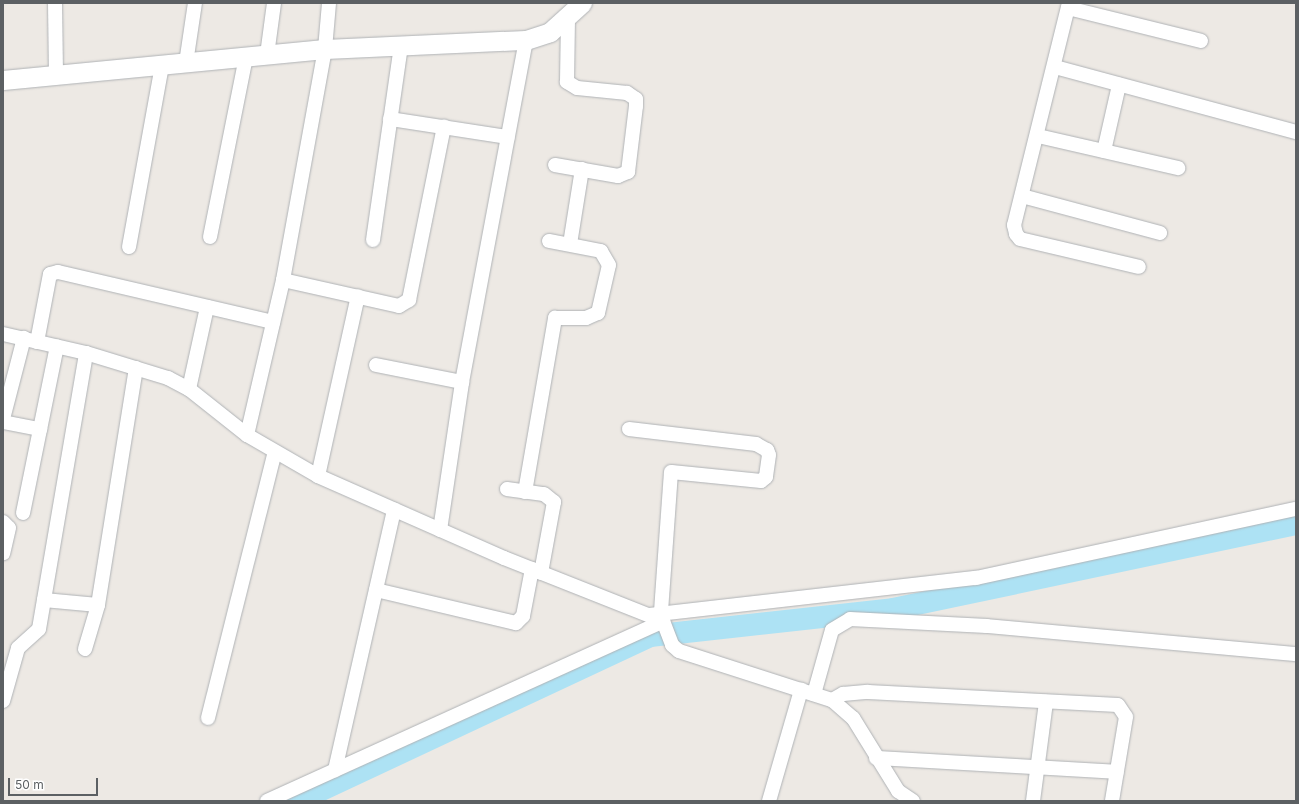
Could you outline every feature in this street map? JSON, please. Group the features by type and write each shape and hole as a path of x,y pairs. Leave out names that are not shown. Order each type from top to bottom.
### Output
{"main road":[{"path":"3,80 56,72 162,66 325,49 526,40 550,32 568,19 582,3"}],"street":[{"path":"55,3 56,72"},
{"path":"186,63 195,3"},
{"path":"267,55 274,3"},
{"path":"247,435 282,280 325,49 329,3"},
{"path":"1139,267 1020,239 1014,225 1038,136 1069,6 1201,41"},
{"path":"555,165 618,176 628,172 636,100 627,93 577,88 567,82 568,19"},
{"path":"440,530 462,382 526,40"},
{"path":"373,240 401,45"},
{"path":"210,237 246,57"},
{"path":"129,247 162,66"},
{"path":"1055,67 1296,132"},
{"path":"1104,151 1119,85"},
{"path":"390,119 444,126 508,137"},
{"path":"282,280 399,306 409,300 444,126"},
{"path":"1038,136 1178,168"},
{"path":"570,244 582,169"},
{"path":"1022,196 1160,232"},
{"path":"525,492 555,318 586,318 598,313 609,265 601,252 570,244 549,241"},
{"path":"40,429 3,420 31,340 50,274 58,272 273,322"},
{"path":"318,476 358,296"},
{"path":"189,389 207,307"},
{"path":"3,334 86,353 136,368 189,389 247,435 318,476 440,530 662,623"},
{"path":"24,513 57,346"},
{"path":"3,701 18,648 39,629 86,353"},
{"path":"376,365 462,382"},
{"path":"85,650 98,605 136,368"},
{"path":"629,429 756,444 767,450 769,455 766,477 761,481 671,472 662,623 679,651 832,700 854,718 876,758 898,791 913,801"},
{"path":"208,718 275,452"},
{"path":"376,590 516,623 522,616 536,571 554,502 544,494 506,489"},
{"path":"267,801 662,623 976,578 1296,509"},
{"path":"336,770 394,510"},
{"path":"3,522 9,528 3,553"},
{"path":"44,600 98,605"},
{"path":"814,694 832,630 850,619 987,626 1296,654"},
{"path":"769,801 801,690"},
{"path":"832,700 843,694 868,692 1118,706 1126,717 1112,801"},
{"path":"1033,801 1046,702"},
{"path":"876,758 1117,772"}],"waterway":[{"path":"298,801 650,636 893,609 1296,524"}]}
